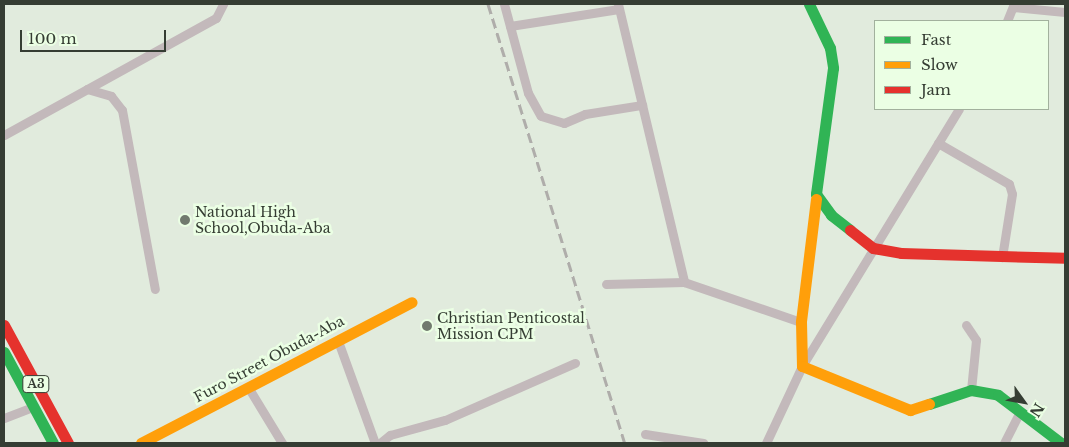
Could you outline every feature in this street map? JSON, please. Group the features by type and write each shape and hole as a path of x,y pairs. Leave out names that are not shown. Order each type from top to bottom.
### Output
{"main road":[{"path":"809,4 830,48 833,68 801,322 802,366 910,410 971,390 998,395 1061,443"},
{"path":"816,199 874,248 927,256 1065,258"},
{"name":"Furo Street Obuda-Aba","path":"141,443 412,302"},
{"name":"A3","path":"4,325 68,443"},
{"name":"A3","path":"4,352 53,443"}],"street":[{"path":"4,135 216,18 223,4"},
{"path":"504,4 528,93 541,116 564,123 585,114 642,105"},
{"path":"1007,20 1013,5 1065,12"},
{"path":"510,26 618,6 684,282"},
{"path":"87,89 111,96 122,110 155,289"},
{"path":"766,443 802,366 958,110"},
{"path":"938,143 1009,184 1012,194 1002,257"},
{"path":"606,284 684,282 801,322"},
{"path":"966,326 976,340 971,390"},
{"path":"338,340 374,443"},
{"path":"380,443 390,436 445,420 575,363"},
{"path":"248,387 282,443"},
{"path":"4,418 33,406"},
{"path":"1004,443 1020,412"},
{"path":"645,434 703,443"}],"railway":[{"path":"488,4 625,443"}],"traffic: fast":[{"path":"809,4 830,48 833,68 816,194 831,215 850,230"},
{"path":"4,352 53,443"},
{"path":"929,404 971,390 998,395 1061,443"}],"traffic: slow":[{"path":"816,199 801,322 802,366 910,410 929,404"},
{"path":"141,443 412,302"}],"traffic: jam":[{"path":"850,230 873,248 901,253 1065,258"},
{"path":"4,325 68,443"}],"place":[{"name":"National High School,Obuda-Aba","path":"185,220"},
{"name":"Christian Penticostal Mission CPM","path":"427,326"}]}
